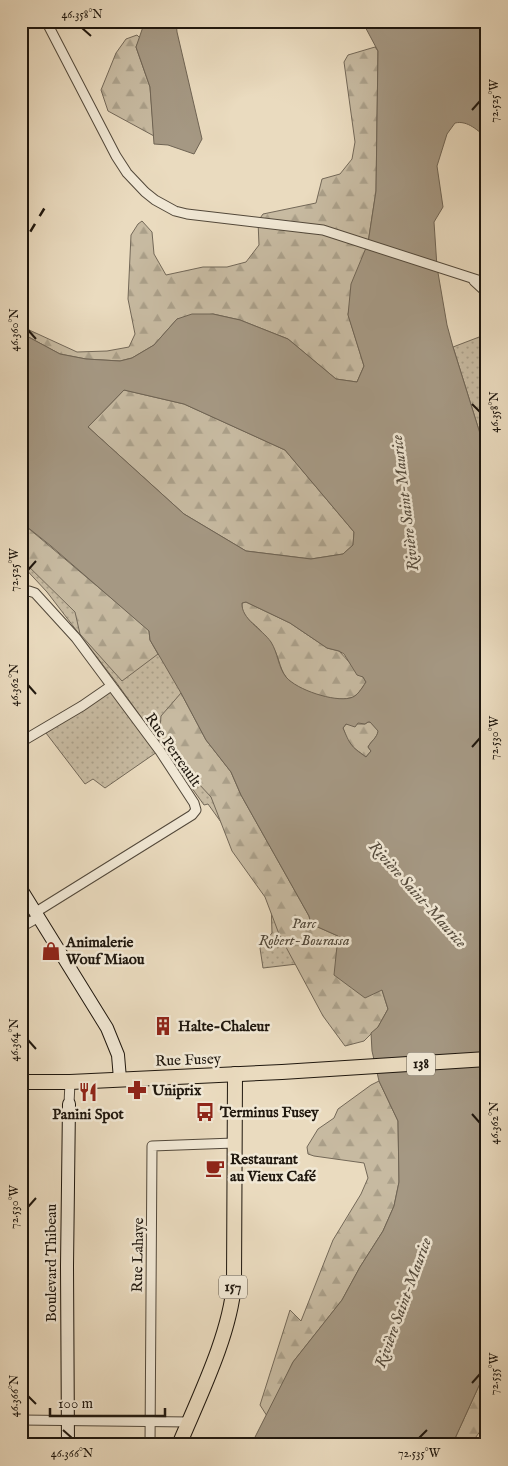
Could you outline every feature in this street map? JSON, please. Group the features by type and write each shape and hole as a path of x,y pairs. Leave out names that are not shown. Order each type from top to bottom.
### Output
{"main road":[{"name":"Rue Fusey","path":"21,1082 70,1082 235,1074 487,1059"},
{"name":"157","path":"179,1445 219,1345 232,1303 234,1284 235,1074"}],"street":[{"path":"46,21 118,159 137,185 155,200 176,211 187,214 313,228 333,232 487,283"},
{"path":"470,278 487,293"},
{"name":"Rue Perreault","path":"21,594 29,591 38,595 76,638 166,760 194,803 196,810 192,815 37,914"},
{"path":"21,742 111,686"},
{"path":"21,889 107,1028 118,1054 120,1079"},
{"path":"21,927 37,914"},
{"name":"Boulevard Thibeau","path":"68,1445 67,1257 70,1082"},
{"name":"Rue Lahaye","path":"150,1445 152,1146 234,1143"},
{"path":"21,1420 189,1422"}],"green space":[{"path":"137,35 140,38 136,47 150,87 154,136 108,111 101,90 116,53 126,39"},
{"path":"375,47 378,51 376,191 368,243 348,314 364,366 357,382 336,379 288,339 240,320 213,314 177,319 154,345 132,358 120,361 86,359 60,354 21,333 24,329 27,329 77,352 107,351 129,347 135,334 128,299 131,235 142,221 152,232 154,254 166,275 203,267 227,267 246,262 259,245 258,221 263,214 316,203 322,179 340,174 352,159 355,142 344,62 348,55"},
{"path":"487,334 487,456 453,347"},
{"path":"124,390 184,404 285,450 354,532 353,545 343,554 311,559 246,551 184,514 88,427"},
{"name":"Parc Robert-Bourassa","path":"21,520 152,628 236,773 297,964 263,968 260,948 272,933 271,899 246,857 208,804 204,805 116,682 47,592 21,564"},
{"path":"21,522 142,624 149,631 150,640 158,654 122,681 80,634 75,612 21,559"},
{"path":"246,602 290,623 327,648 339,651 366,682 353,697 343,699 316,695 298,687 286,677 272,646 260,630 243,613 242,603"},
{"path":"114,688 157,752 105,788 93,779 85,784 46,733"},
{"path":"181,693 206,740 231,772 241,795 309,916 311,924 338,936 382,990 388,1009 378,1027 364,1041 345,1046 323,1016 279,934 265,897 232,851 211,797 159,739 161,716"},
{"path":"368,722 379,731 368,747 371,751 366,757 354,748 347,739 343,728 346,724 365,724"},
{"path":"379,1081 398,1121 399,1182 394,1206 383,1231 342,1300 293,1362 267,1416 260,1405 290,1310 301,1321 333,1240 361,1194 368,1178 364,1163 314,1156 308,1154 307,1147 318,1129 334,1118 338,1109"},
{"path":"487,1368 487,1422 470,1445 452,1445"}],"water":[{"path":"145,21 176,21 202,139 194,154 168,145 154,144 150,87 136,47"},
{"name":"Rivière Saint-Maurice","path":"362,21 487,21 487,138 472,127 460,122 455,123 447,134 437,166 443,207 434,222 437,267 447,325 487,456 487,1368 452,1445 251,1445 293,1362 342,1300 383,1231 394,1206 399,1182 398,1121 379,1081 372,1051 371,1033 378,1027 388,1009 382,990 365,998 334,975 338,936 311,924 309,916 241,795 231,772 206,740 150,640 149,631 21,522 21,333 60,354 86,359 120,361 132,358 154,345 177,319 192,314 213,314 240,320 288,339 336,379 357,382 364,366 348,315 351,284 368,243 376,191 378,51","holes":["124,390 184,404 285,450 354,532 353,545 343,554 311,559 246,551 184,514 88,427","246,602 290,623 327,648 344,654 357,675 363,677 366,682 353,697 343,699 316,694 291,682 283,673 271,642 248,619 242,603","370,722 378,731 368,747 371,751 366,757 351,744 343,728 346,724 355,727 358,723 365,724"]}],"railway":[{"path":"21,247 47,204"}],"place":[{"name":"Animalerie Wouf Miaou","path":"51,951"},
{"name":"Halte-Chaleur","path":"163,1026"},
{"name":"Uniprix","path":"137,1090"},
{"name":"Panini Spot","path":"88,1092"},
{"name":"Terminus Fusey","path":"205,1112"},
{"name":"Restaurant au Vieux Café","path":"215,1168"}]}
